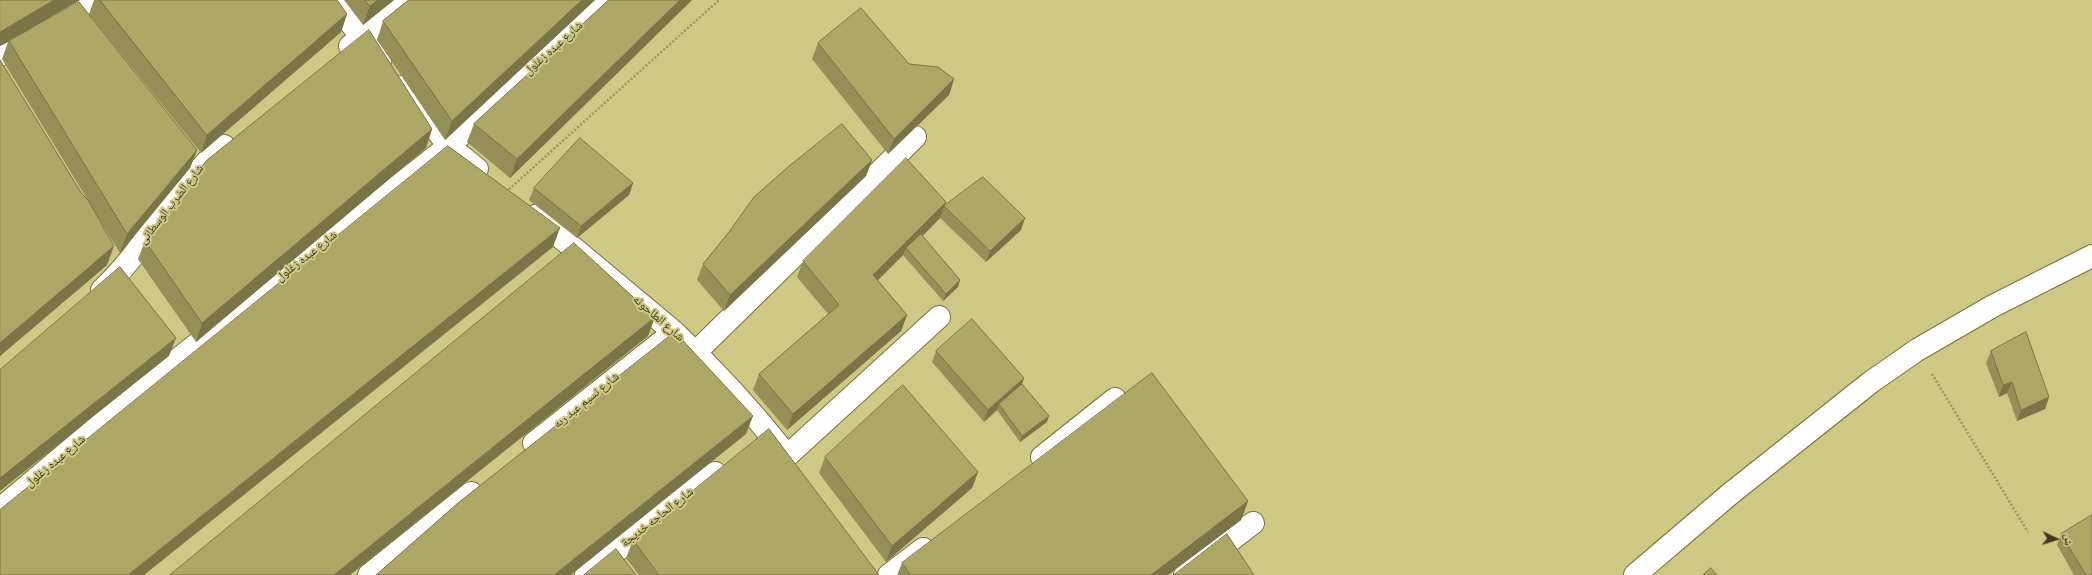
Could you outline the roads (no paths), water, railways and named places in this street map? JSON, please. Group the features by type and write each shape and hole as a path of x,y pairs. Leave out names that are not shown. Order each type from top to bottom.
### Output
{"street":[{"name":"شارع الطاحونه","path":"333,0 449,146 575,249 696,352 768,432 801,475"},
{"path":"336,57 408,0"},
{"name":"شارع عبده زغلول","path":"0,509 182,356 449,146 608,0"},
{"path":"1,65 83,5 90,28"},
{"name":"شارع الضرب الوسطانى","path":"89,301 122,270 196,161 238,135"},
{"path":"696,352 915,137"},
{"path":"556,264 575,249"},
{"path":"110,250 135,288"},
{"path":"1635,575 1730,494 1871,382 1917,350 1993,306 2092,256"},
{"path":"786,456 939,317"},
{"name":"شارع نسيم عبد ربه","path":"518,456 674,332"},
{"path":"169,337 182,356"},
{"path":"1024,471 1115,399"},
{"path":"750,446 768,432"},
{"name":"شارع الحاجه خديجة","path":"586,575 621,561 731,461"},
{"path":"369,575 487,481"},
{"path":"1185,575 1253,523"},
{"path":"880,573 938,537"}]}
